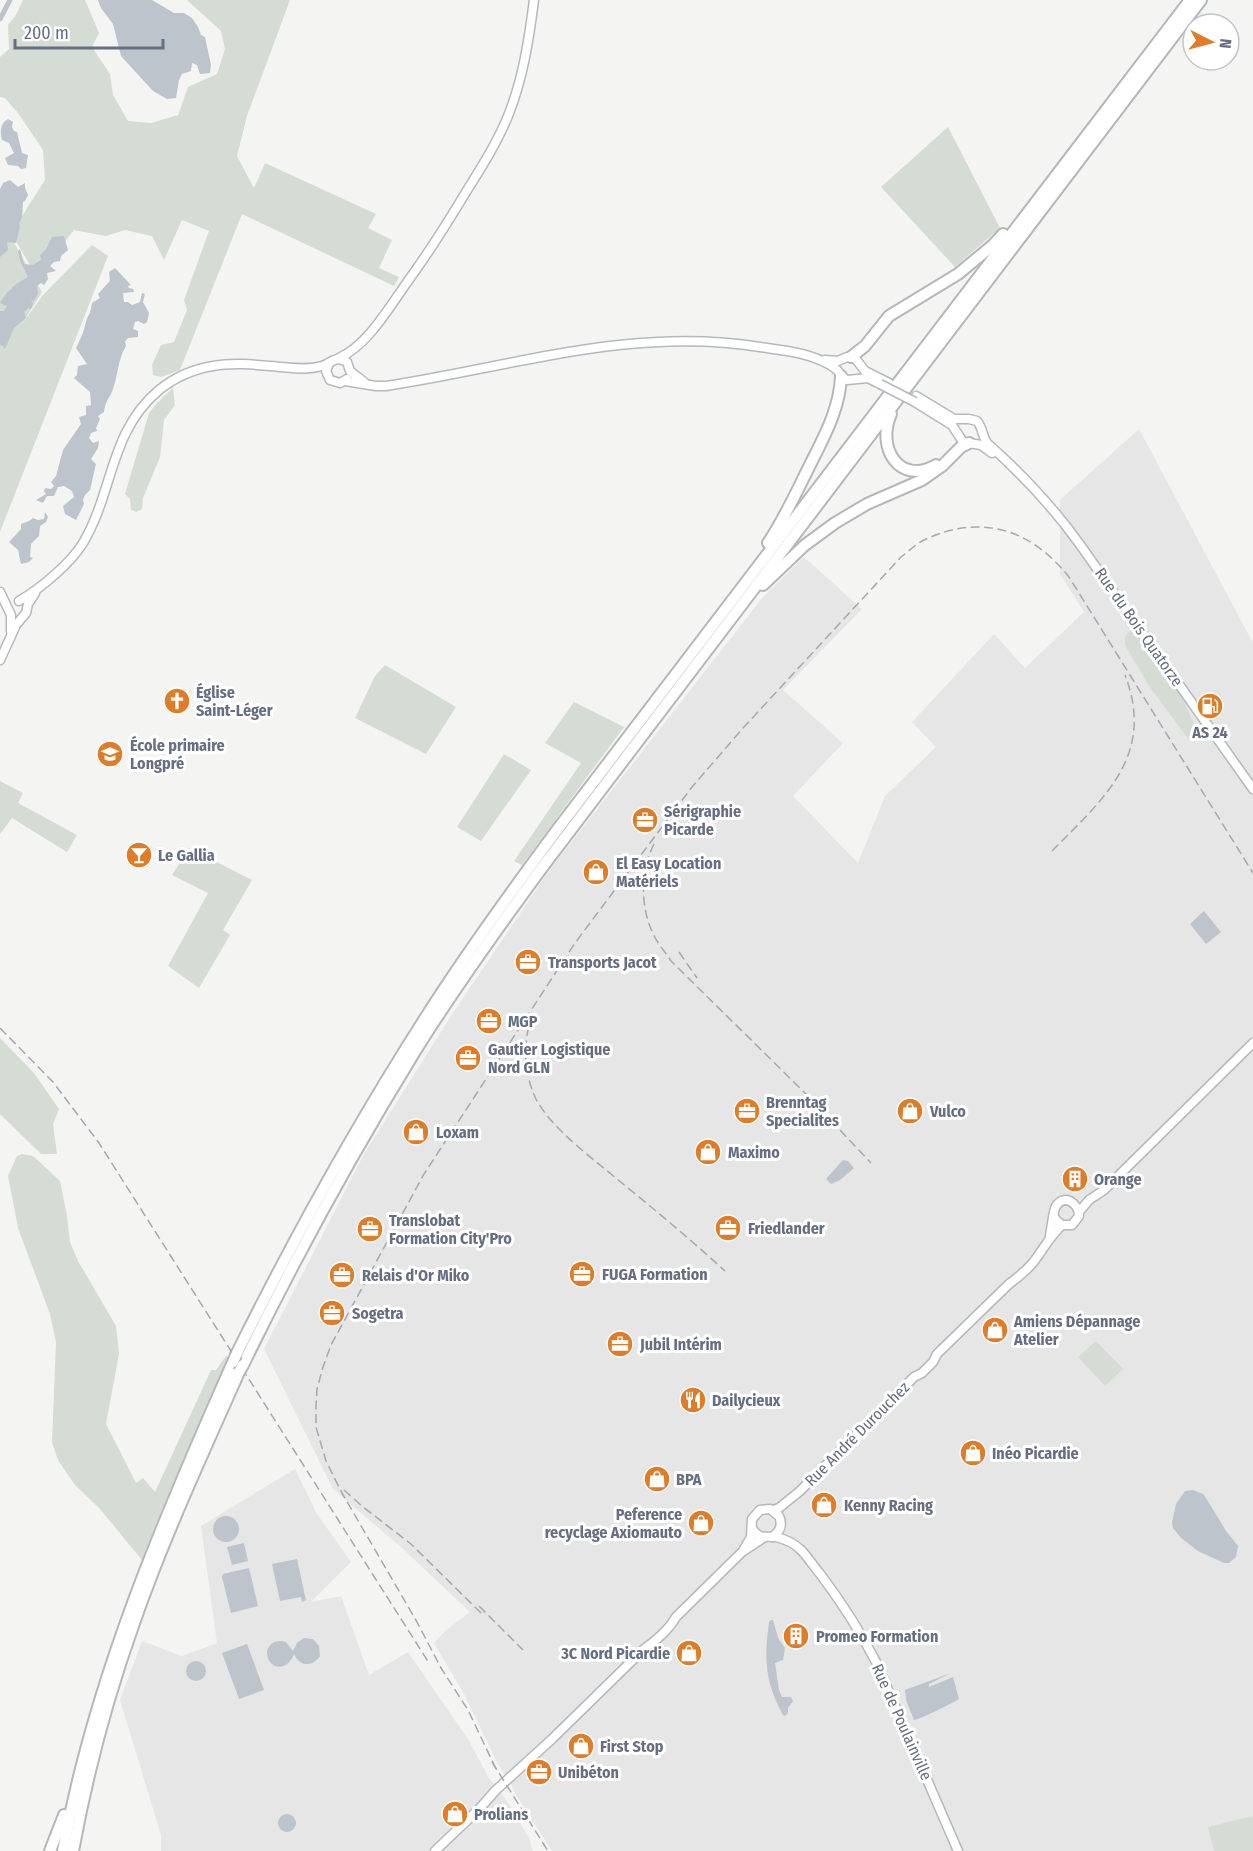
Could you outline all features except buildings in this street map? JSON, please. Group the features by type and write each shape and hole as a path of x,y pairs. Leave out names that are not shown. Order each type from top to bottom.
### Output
{"highway":[{"path":"63,1851 75,1794 103,1689 131,1608 179,1486 319,1197 364,1117 425,1018 522,877 1190,0"},
{"path":"73,1851 97,1745 134,1624 151,1576 238,1364 328,1201 415,1051 541,869 1201,0"},
{"path":"847,358 864,346 889,316 958,274 993,245 1050,182"},
{"path":"752,575 760,555 785,515 828,427 838,397 839,374"},
{"path":"908,386 886,426 886,443 893,459 907,469 915,471 928,469 952,451 958,434"},
{"path":"741,605 805,545 828,528 867,504 912,485 931,474 964,445 971,443"},
{"path":"50,1851 69,1800 75,1794"}],"main road":[{"path":"308,369 328,363 356,348 387,311 435,243 490,153 508,115 518,87 529,42 534,0"},
{"path":"10,636 12,603 39,588 65,565 78,550 91,528 120,444 129,424 144,404 164,386 187,374 221,365 308,369 334,382 345,381 370,386 394,385 597,348 661,340 700,340 794,353 820,360 833,361 847,358 858,360 862,368 871,375 954,419 977,421 982,429 978,440 971,443 963,442 948,422 916,399"},
{"path":"345,381 348,378 356,348"},
{"path":"339,358 344,360 370,386"},
{"path":"839,374 839,364 847,358"},
{"path":"820,360 847,380 867,378 885,383"},
{"path":"327,377 328,363"},
{"path":"857,378 862,368"},
{"path":"958,434 959,424 965,420"},
{"name":"Rue du Bois Quatorze","path":"982,433 987,443 1035,488 1074,536 1253,789"},
{"name":"Rue du Bois Quatorze","path":"971,443 986,448 1016,471"},
{"path":"0,660 10,636 26,613 39,588"},
{"path":"0,591 25,604 27,608"},
{"path":"0,591 10,612 16,618 21,618"},
{"path":"1054,1216 1062,1225 1069,1226 1075,1223 1079,1212 1089,1200 1104,1190 1253,1043"},
{"path":"1049,1238 1054,1209 1059,1203 1065,1200 1073,1202 1089,1200"},
{"path":"1073,1202 1079,1212"},
{"name":"Rue André Durouchez","path":"773,1510 779,1508 800,1491 914,1377 918,1369 937,1354 1009,1284 1017,1271 1042,1249 1062,1225"},
{"name":"Rue André Durouchez","path":"781,1523 800,1491"},
{"path":"435,1851 643,1650 651,1637 668,1621 676,1617 742,1552 776,1534 781,1523 773,1510 764,1508 757,1512 752,1519 751,1537 742,1552"},
{"name":"Rue de Poulainville","path":"781,1523 791,1542 801,1550 835,1594 864,1638 958,1851"},
{"path":"752,1528 755,1532 767,1537 791,1542"}],"shaded area":[{"path":"23,0 85,0 99,33 92,47 110,74 113,95 128,121 151,123 178,115 188,87 217,74 225,49 221,31 187,0 290,0 247,116 237,156 254,188 265,163 376,214 368,228 392,240 379,268 399,277 394,286 242,214 180,370 161,377 153,375 152,365 161,345 174,342 187,310 184,300 209,231 182,220 164,260 152,236 125,230 106,236 74,230 37,277 11,233 45,180 43,150 18,113 5,98 0,97 0,57 9,49 8,25"},
{"path":"98,0 152,0 174,13 184,13 192,18 201,35 205,37 211,65 210,73 200,74 197,65 192,63 191,71 182,74 179,80 176,98 167,99 153,91 121,56 113,24"},
{"path":"8,119 13,122 12,127 17,132 22,153 28,155 26,168 21,169 18,166 8,165 5,158 14,153 9,143 1,137 2,125"},
{"path":"948,127 1000,228 955,267 881,187"},
{"path":"10,180 18,187 25,183 28,195 23,202 16,243 7,242 8,250 0,257 0,189 3,183"},
{"path":"4,225 42,292 22,324 43,295 92,245 108,256 0,532 0,232"},
{"path":"64,236 68,250 61,256 60,261 50,266 56,271 47,273 48,279 44,285 41,283 37,286 38,294 34,301 31,300 33,303 31,309 28,308 24,312 26,318 14,328 5,349 0,345 0,311 4,311 7,306 0,303 12,288 28,277 18,251 20,249 24,264 33,265 41,260 40,255 52,237"},
{"path":"115,268 131,285 128,286 134,292 123,293 124,302 132,305 140,302 142,293 145,294 143,302 149,313 147,322 144,324 135,322 133,329 138,331 138,337 128,338 125,342 126,346 113,388 104,412 98,416 100,419 97,431 91,433 89,438 93,443 99,441 98,448 91,459 96,464 90,490 85,495 84,504 76,520 65,514 63,506 74,497 72,491 64,486 58,487 54,496 47,496 43,503 36,500 46,494 45,488 51,489 54,486 51,482 56,476 63,450 81,424 79,417 86,415 86,406 91,405 90,392 74,378 77,375 78,366 87,364 76,348 92,303 100,298 98,294 110,281 109,272"},
{"path":"173,388 175,405 164,420 160,457 143,498 142,509 136,512 131,510 130,499 125,494 149,413"},
{"path":"1139,429 1253,643 1253,1851 552,1851 515,1793 507,1774 504,1774 496,1760 464,1694 434,1643 445,1631 470,1612 402,1548 333,1489 264,1349 364,1154 451,1016 548,872 763,597 804,557 862,609 783,690 843,743 793,796 858,863 885,796 936,747 912,722 994,634 1025,668 1084,612 1060,574 1060,500"},
{"path":"45,512 48,517 46,522 40,526 39,536 31,544 30,557 33,558 21,564 18,550 9,542 21,529 21,524 33,518 44,519"},
{"path":"1133,628 1178,689 1201,739 1190,741 1149,686 1125,645 1125,637"},
{"path":"385,665 456,707 426,754 355,718 375,676"},
{"path":"574,702 624,727 522,865 514,861 581,763 545,743"},
{"path":"504,754 531,770 481,841 457,827"},
{"path":"0,781 23,793 18,803 77,835 67,852 12,818 0,834"},
{"path":"189,848 252,880 223,930 230,935 199,988 168,966 208,893 172,875"},
{"path":"1204,911 1221,932 1206,944 1190,924"},
{"path":"0,1038 34,1073 59,1109 53,1124 57,1154 41,1154 0,1114"},
{"path":"22,1154 33,1156 60,1181 70,1242 78,1261 116,1326 119,1354 106,1424 136,1483 143,1478 155,1492 211,1370 216,1370 226,1356 230,1358 184,1458 142,1560 100,1509 75,1485 58,1460 52,1442 56,1342 50,1314 18,1228 8,1176 17,1156"},
{"path":"843,1160 848,1161 854,1168 840,1180 831,1184 826,1179"},
{"path":"1096,1341 1123,1369 1105,1386 1078,1357"},
{"path":"295,1469 317,1514 351,1562 311,1602 341,1596 369,1675 408,1652 468,1739 490,1780 496,1785 529,1838 533,1851 161,1851 161,1835 120,1700 142,1641 182,1656 217,1643 201,1526"},
{"path":"1193,1490 1203,1494 1238,1546 1236,1557 1229,1563 1224,1563 1198,1551 1181,1538 1173,1528 1176,1504 1185,1491"},
{"path":"226,1516 235,1520 239,1529 235,1538 226,1542 217,1538 213,1529 217,1520"},
{"path":"244,1543 248,1561 232,1565 227,1547"},
{"path":"297,1559 306,1600 302,1602 301,1597 280,1601 272,1564"},
{"path":"249,1568 258,1606 231,1613 223,1574"},
{"path":"771,1620 785,1648 783,1660 775,1663 779,1690 782,1697 791,1697 793,1701 785,1716 777,1703 767,1670 767,1636"},
{"path":"304,1638 313,1639 319,1646 320,1656 317,1660 310,1664 302,1663 294,1654 291,1660 283,1666 278,1667 270,1662 267,1651 272,1643 286,1642 293,1651 297,1643"},
{"path":"247,1644 264,1690 239,1699 222,1653"},
{"path":"192,1661 200,1661 206,1667 206,1675 200,1681 192,1681 186,1675 186,1667"},
{"path":"951,1673 929,1684 929,1687 953,1677 959,1699 914,1720 906,1700 905,1690"},
{"path":"287,1814 293,1817 296,1823 293,1829 287,1832 281,1829 278,1823 281,1817"},
{"path":"1253,1816 1253,1851 1214,1851 1208,1827"}],"waterway":[{"path":"0,19 10,0"}],"railway":[{"path":"496,1769 468,1710 441,1668 326,1461 316,1427 317,1389 331,1345 424,1174 575,943 692,787 744,727 901,557 921,542 945,532 985,527 1004,530 1038,547 1069,577 1253,873"},
{"path":"1052,851 1106,794 1129,753 1134,729 1133,704 1125,675"},
{"path":"654,844 646,867 644,893 647,918 659,944 671,961 807,1095 871,1163"},
{"path":"679,952 697,978"},
{"path":"532,1014 527,1035 527,1068 536,1099 551,1121 725,1271"},
{"path":"0,1028 53,1082 99,1143 429,1663"},
{"path":"344,1490 411,1544 482,1614"},
{"path":"479,1606 523,1650"},
{"path":"492,1762 548,1851"}],"place":[{"name":"Église Saint-Léger","path":"177,701"},
{"name":"AS 24","path":"1210,706"},
{"name":"École primaire Longpré","path":"110,754"},
{"name":"Sérigraphie Picarde","path":"645,820"},
{"name":"Le Gallia","path":"139,855"},
{"name":"El Easy Location Matériels","path":"596,872"},
{"name":"Transports Jacot","path":"528,962"},
{"name":"MGP","path":"489,1021"},
{"name":"Gautier Logistique Nord GLN","path":"468,1058"},
{"name":"Brenntag Specialites","path":"747,1111"},
{"name":"Vulco","path":"910,1111"},
{"name":"Loxam","path":"416,1132"},
{"name":"Maximo","path":"708,1152"},
{"name":"Orange","path":"1075,1179"},
{"name":"Friedlander","path":"728,1228"},
{"name":"Translobat Formation City'Pro","path":"370,1229"},
{"name":"FUGA Formation","path":"582,1274"},
{"name":"Relais d'Or Miko","path":"342,1275"},
{"name":"Sogetra","path":"332,1313"},
{"name":"Amiens Dépannage Atelier","path":"995,1330"},
{"name":"Jubil Intérim","path":"620,1344"},
{"name":"Dailycieux","path":"693,1400"},
{"name":"Inéo Picardie","path":"973,1453"},
{"name":"BPA","path":"657,1479"},
{"name":"Kenny Racing","path":"824,1505"},
{"name":"Peference recyclage Axiomauto","path":"701,1523"},
{"name":"Promeo Formation","path":"796,1636"},
{"name":"3C Nord Picardie","path":"689,1653"},
{"name":"First Stop","path":"581,1746"},
{"name":"Unibéton","path":"539,1772"},
{"name":"Prolians","path":"455,1814"}]}
